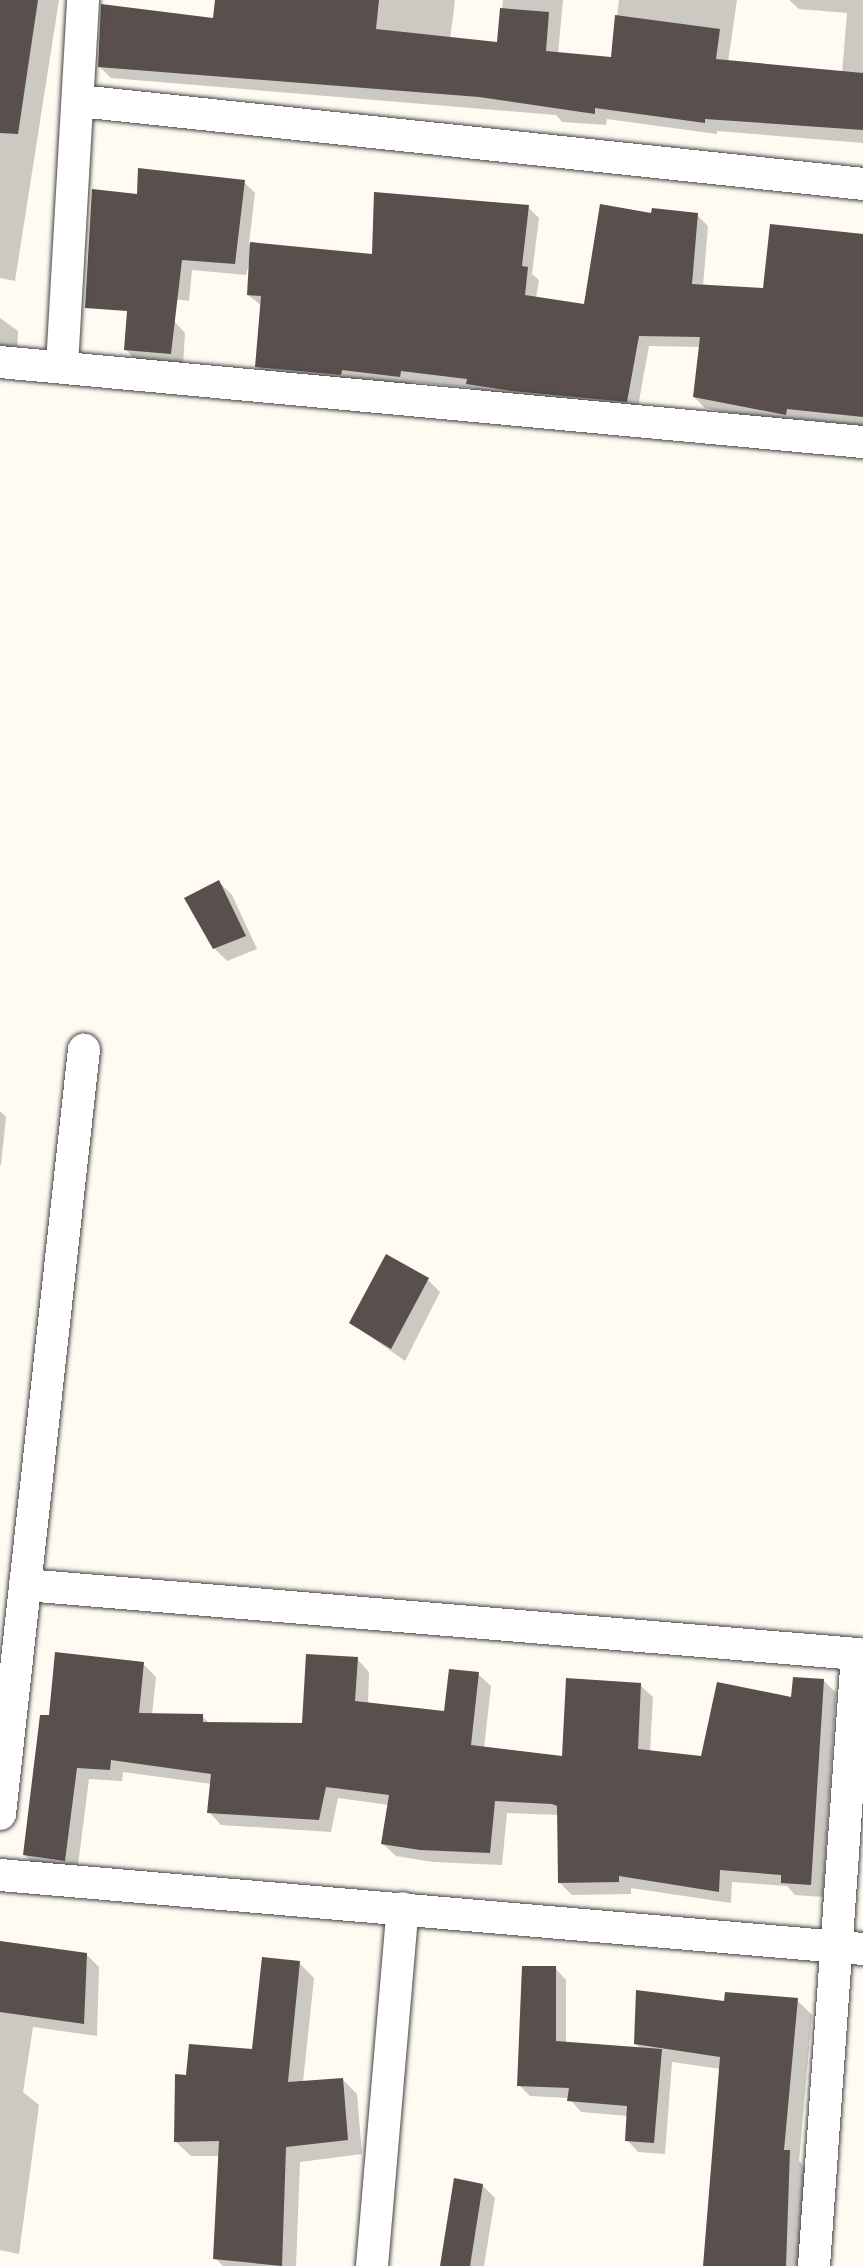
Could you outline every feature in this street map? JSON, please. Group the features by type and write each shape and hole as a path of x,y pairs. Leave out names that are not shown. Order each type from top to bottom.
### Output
{"street":[{"path":"62,366 83,0"},
{"path":"79,100 863,184"},
{"path":"0,362 863,442"},
{"path":"0,1814 84,1050"},
{"path":"25,1585 857,1654 851,1948 818,2175 814,2266"},
{"path":"0,1874 851,1948"},
{"path":"372,2266 403,1908"}],"building":[{"path":"0,0 38,0 18,134 0,133"},
{"path":"215,0 379,0 376,29 497,42 500,8 549,12 546,51 611,57 615,15 720,29 716,59 863,73 863,130 705,119 705,123 595,108 595,114 479,97 98,67 101,4 213,18"},
{"path":"138,168 245,180 235,264 182,260 171,354 124,350 127,311 85,308 92,189 137,194"},
{"path":"374,192 529,205 522,266 528,267 525,295 584,304 600,204 651,213 652,208 698,213 692,284 763,288 770,224 863,234 863,417 787,409 786,415 693,397 700,337 639,336 627,402 512,391 466,384 467,379 401,371 400,377 342,370 341,375 255,367 261,296 247,295 250,242 372,254"},
{"path":"219,880 246,936 213,949 184,898"},
{"path":"386,1254 429,1278 391,1349 349,1323"},
{"path":"55,1652 144,1662 139,1713 203,1714 203,1722 302,1723 306,1654 358,1657 355,1701 444,1711 449,1669 479,1672 471,1745 562,1756 566,1678 641,1683 638,1749 701,1756 717,1682 791,1697 793,1677 824,1679 811,1885 781,1883 781,1875 720,1870 719,1892 619,1876 619,1882 558,1883 557,1806 552,1804 495,1801 490,1853 420,1850 381,1844 389,1795 326,1787 319,1820 207,1813 211,1774 111,1760 110,1770 77,1768 65,1861 23,1855 40,1715 49,1715"},
{"path":"0,1941 87,1953 84,2024 0,2012"},
{"path":"262,1957 300,1961 288,2082 343,2078 348,2140 286,2147 282,2266 213,2259 219,2141 174,2142 175,2074 186,2075 189,2044 252,2049"},
{"path":"522,1966 556,1966 556,2041 662,2049 654,2143 625,2141 627,2106 567,2101 569,2088 517,2086"},
{"path":"636,1990 724,2001 725,1992 798,1998 784,2150 790,2150 786,2266 703,2266 720,2057 634,2044"},
{"path":"454,2178 483,2184 470,2266 440,2266"}]}
